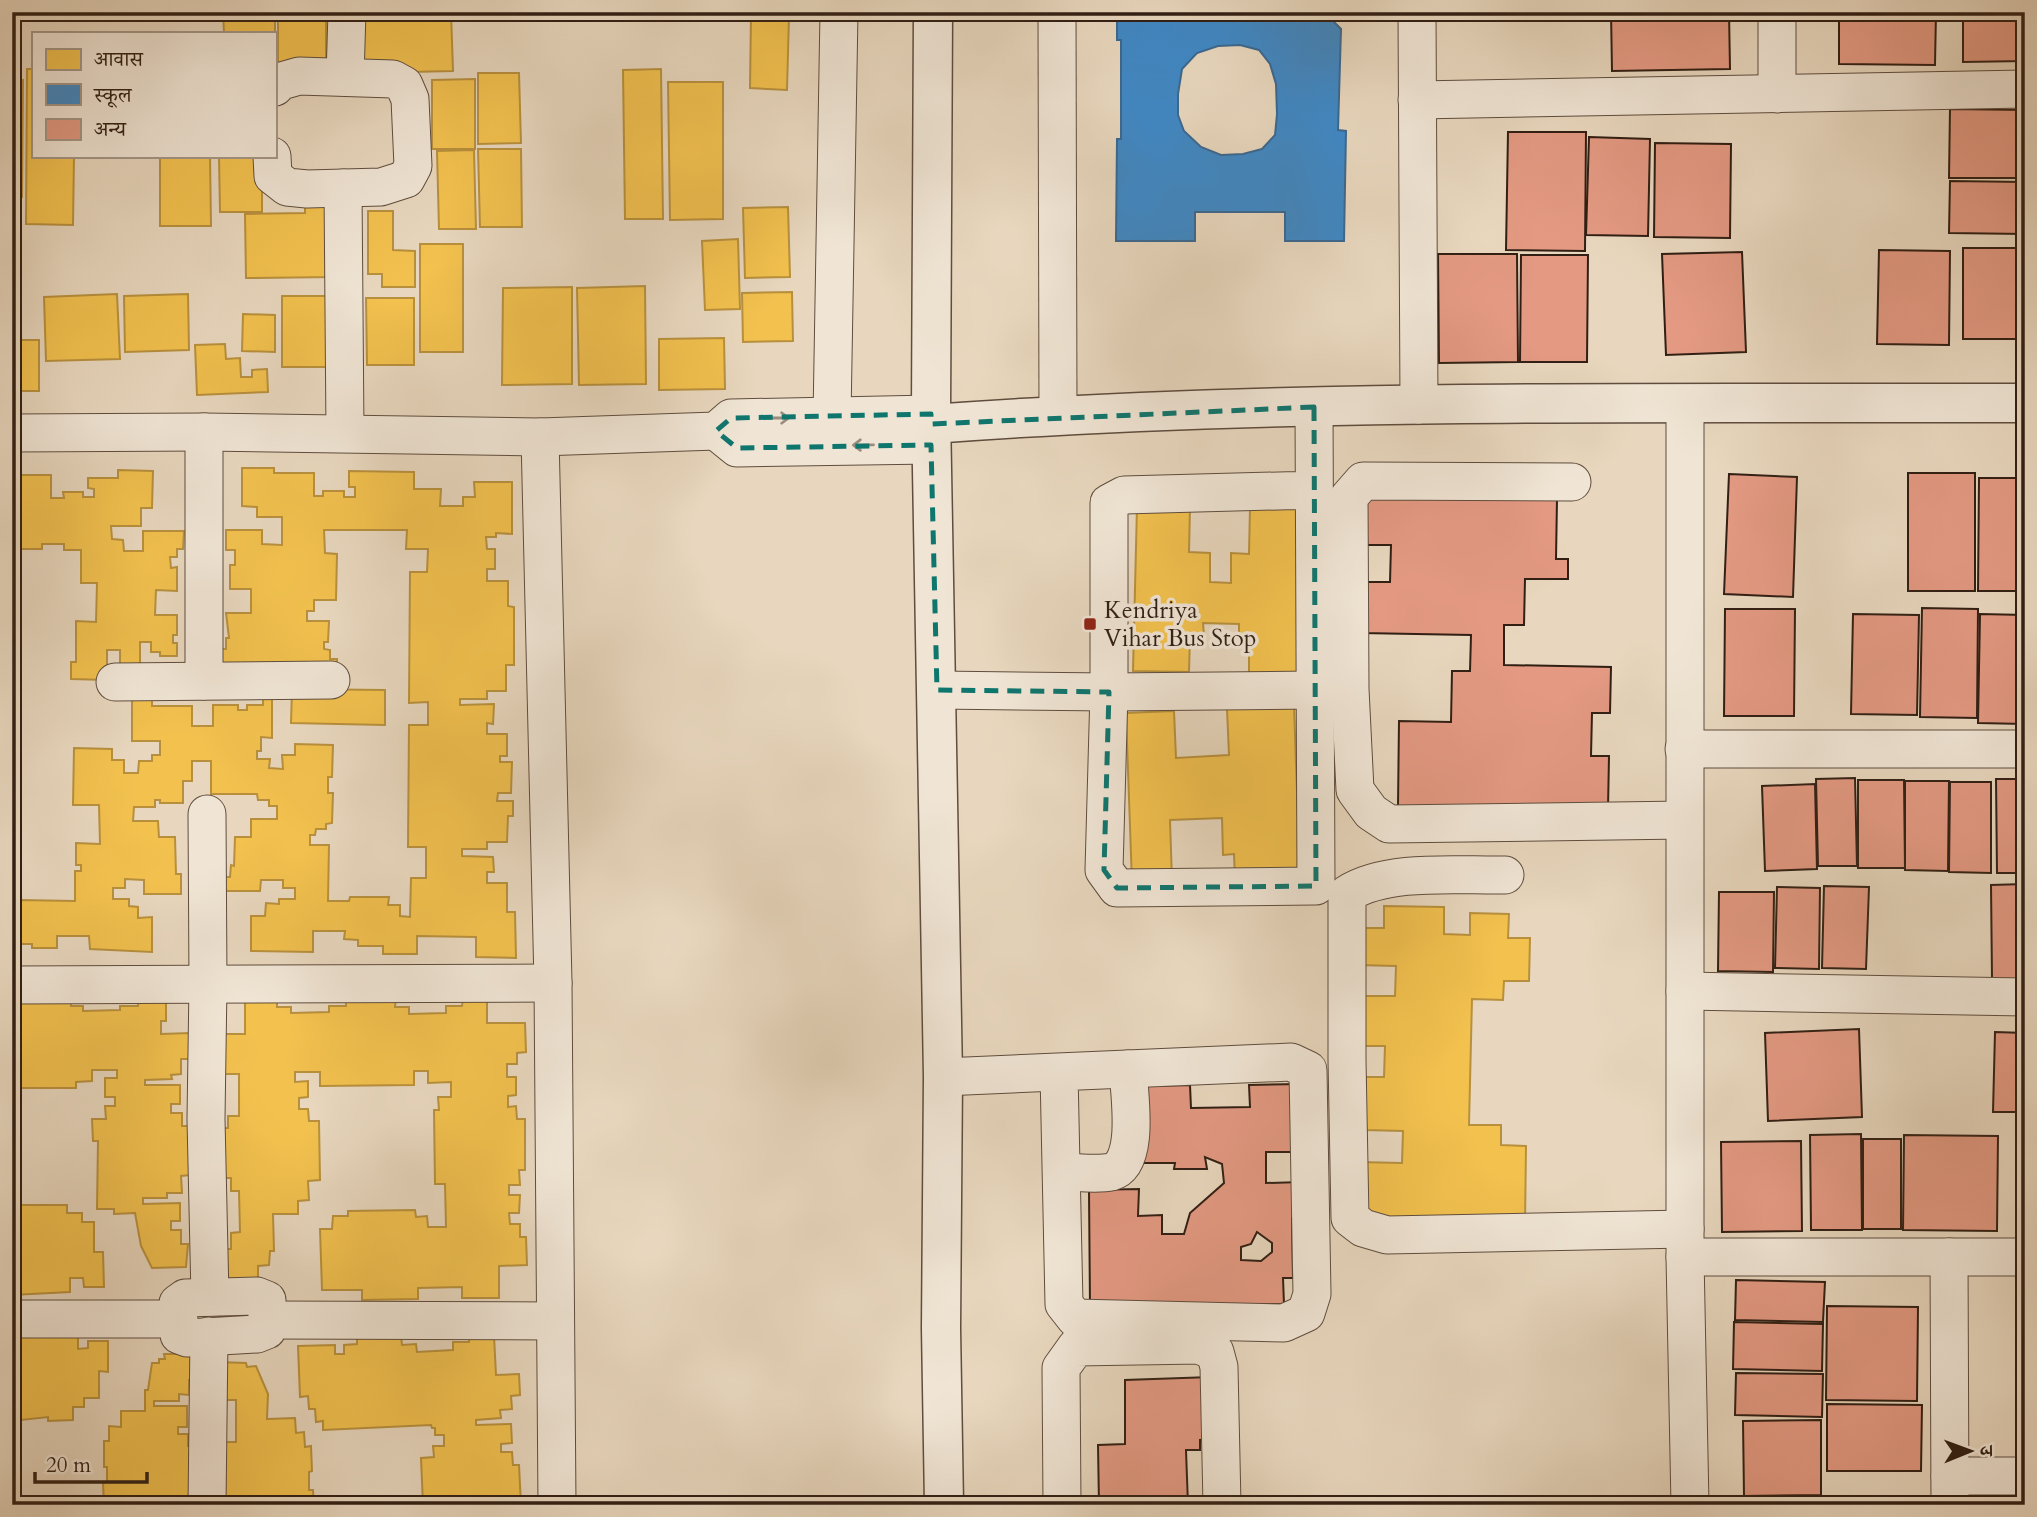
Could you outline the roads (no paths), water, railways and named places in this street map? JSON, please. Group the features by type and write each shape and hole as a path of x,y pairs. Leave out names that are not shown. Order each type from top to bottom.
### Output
{"street":[{"path":"345,77 346,12"},
{"path":"832,418 839,12"},
{"path":"933,12 931,427 943,1077 940,1328 944,1505"},
{"path":"1057,12 1058,414"},
{"path":"1417,12 1419,405"},
{"path":"1777,12 1777,94"},
{"path":"272,158 273,176 287,187 381,187 406,179 413,166 410,99 404,85 393,79 299,76 278,82 276,85"},
{"path":"1417,100 2025,89"},
{"path":"343,188 345,433"},
{"path":"716,431 737,447 1058,414 1419,405 2025,402"},
{"path":"1685,404 1685,1243 1690,1505"},
{"path":"1314,407 1316,886 1116,888 1104,870 1109,692 1109,503 1124,495 1314,490"},
{"path":"12,433 345,433 540,437 716,431 731,418 832,418 931,427"},
{"path":"204,432 204,681"},
{"path":"540,437 553,982 557,1505"},
{"path":"1572,482 1363,481 1349,497 1350,689 1355,790 1370,812 1389,824 1685,820"},
{"path":"115,682 331,680"},
{"path":"937,690 1315,690"},
{"path":"1685,749 2025,749"},
{"path":"207,814 206,1118 210,1297"},
{"path":"1506,875 1402,877 1358,887 1347,894 1350,1218 1363,1228 1387,1235 1685,1243 1949,1257 2025,1257"},
{"path":"12,985 553,982"},
{"path":"1685,991 2025,997"},
{"path":"943,1077 1291,1062 1308,1070 1312,1293 1306,1313 1283,1323 1075,1318 1064,1304 1059,1073"},
{"path":"1062,1172 1113,1171 1126,1162 1131,1143 1128,1069"},
{"path":"1949,1257 1950,1490 2025,1476"},
{"path":"12,1319 194,1328 257,1335 267,1331 267,1300 257,1296 210,1297 185,1298 178,1303 194,1328 207,1505"},
{"path":"267,1320 554,1321"},
{"path":"1062,1505 1061,1368 1076,1347 1199,1345 1215,1352 1219,1367 1222,1505"}],"place":[{"name":"Kendriya Vihar Bus Stop","path":"1090,624"}]}
